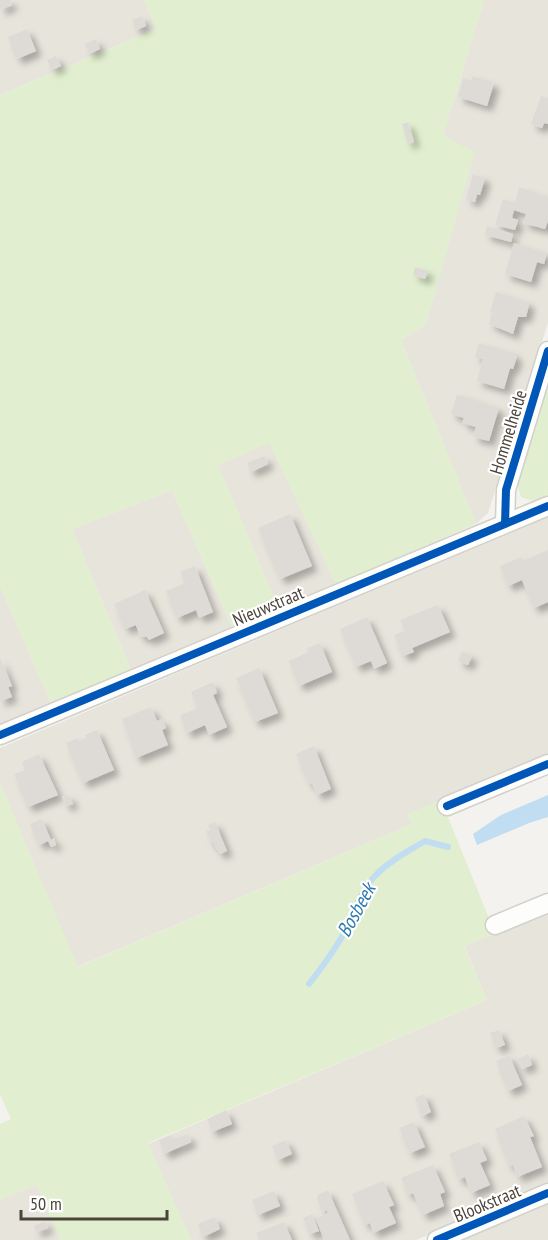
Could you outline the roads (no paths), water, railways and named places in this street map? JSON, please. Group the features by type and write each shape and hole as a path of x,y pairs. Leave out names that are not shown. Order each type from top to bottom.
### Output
{"street":[{"name":"Hommelheide","path":"505,524 506,490 548,351"},
{"name":"Nieuwstraat","path":"0,735 548,506"},
{"path":"447,806 548,764"},
{"path":"495,925 548,903"},
{"name":"Blookstraat","path":"437,1240 548,1193"}],"water":[{"path":"548,795 548,817 477,845 473,834 501,815"}],"waterway":[{"name":"Bosbeek","path":"309,984 338,944 365,888 380,871 425,841 448,847"}]}
